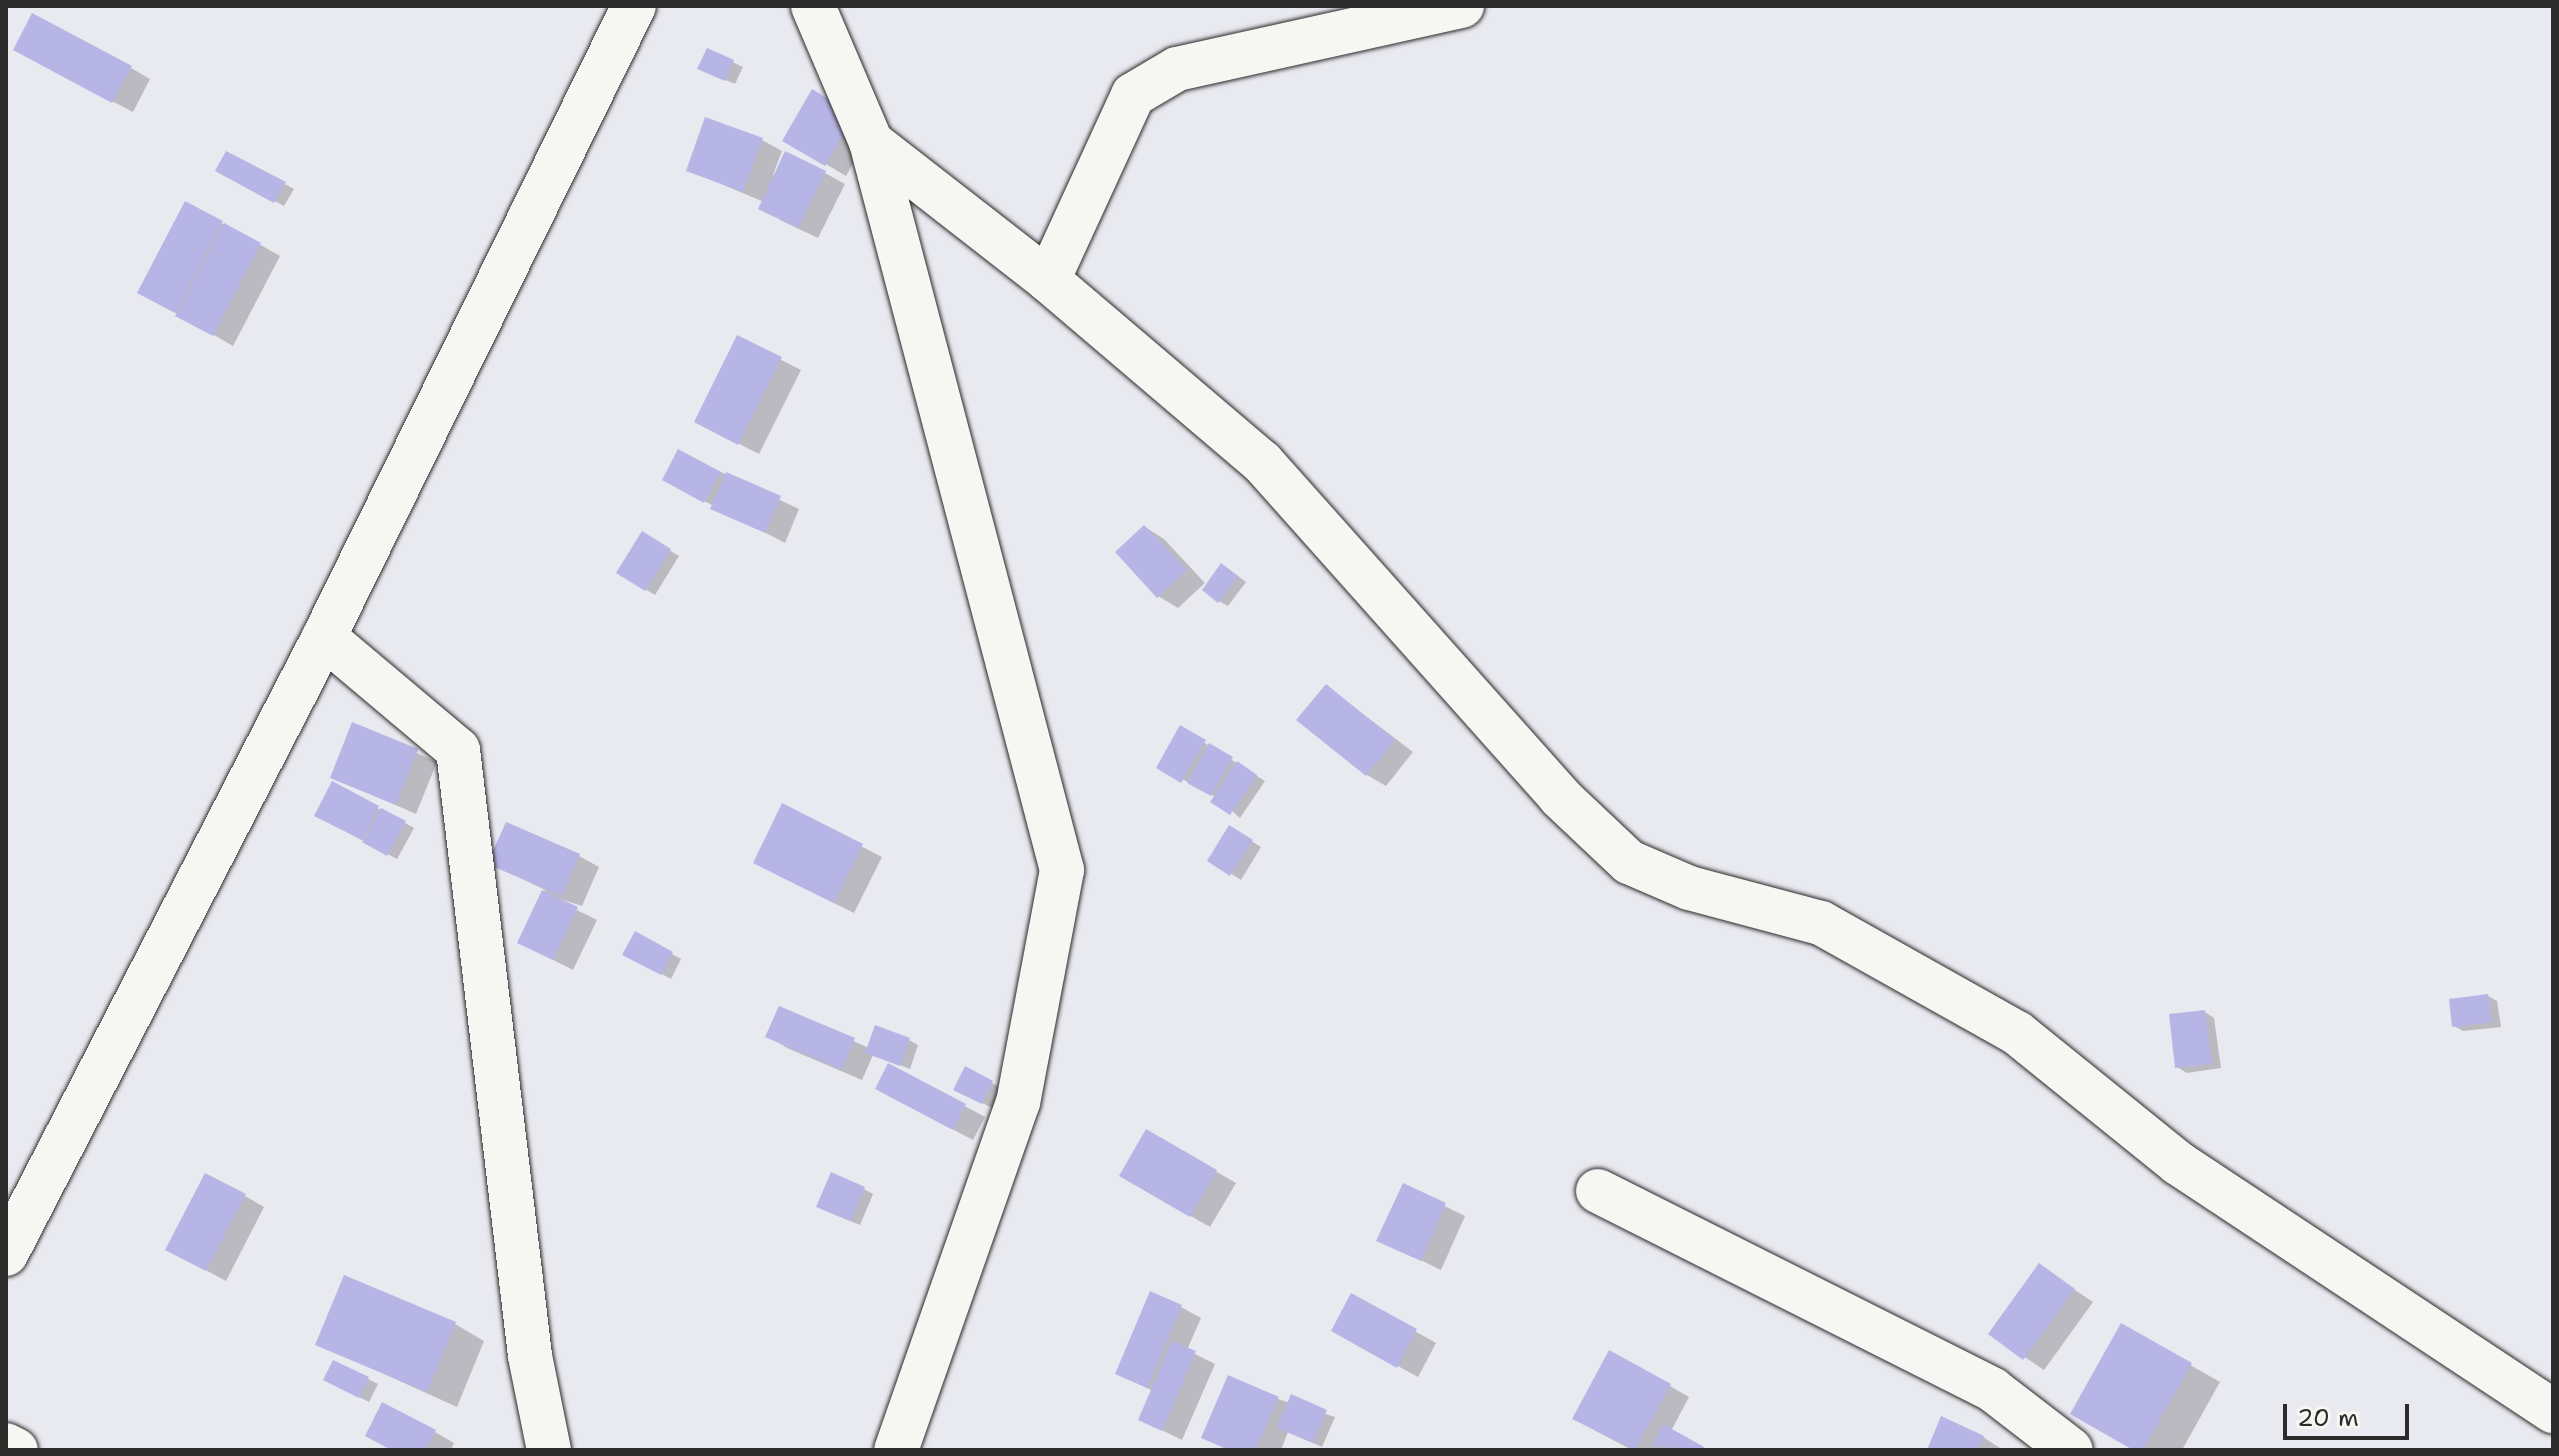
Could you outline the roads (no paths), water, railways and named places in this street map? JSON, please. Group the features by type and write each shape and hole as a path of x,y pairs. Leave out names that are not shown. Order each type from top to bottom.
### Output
{"street":[{"path":"6,1254 324,637 634,6"},
{"path":"813,6 871,142 1062,870 1018,1102 896,1450"},
{"path":"1048,280 1133,95 1177,69 1462,6"},
{"path":"871,142 1048,280 1262,462 1560,797 1629,862 1689,888 1821,923 2017,1033 2178,1163 2553,1411"},
{"path":"324,637 458,750 530,1356 549,1450"},
{"path":"1598,1191 1993,1390 2071,1450"},
{"path":"6,1445 16,1450"}]}
